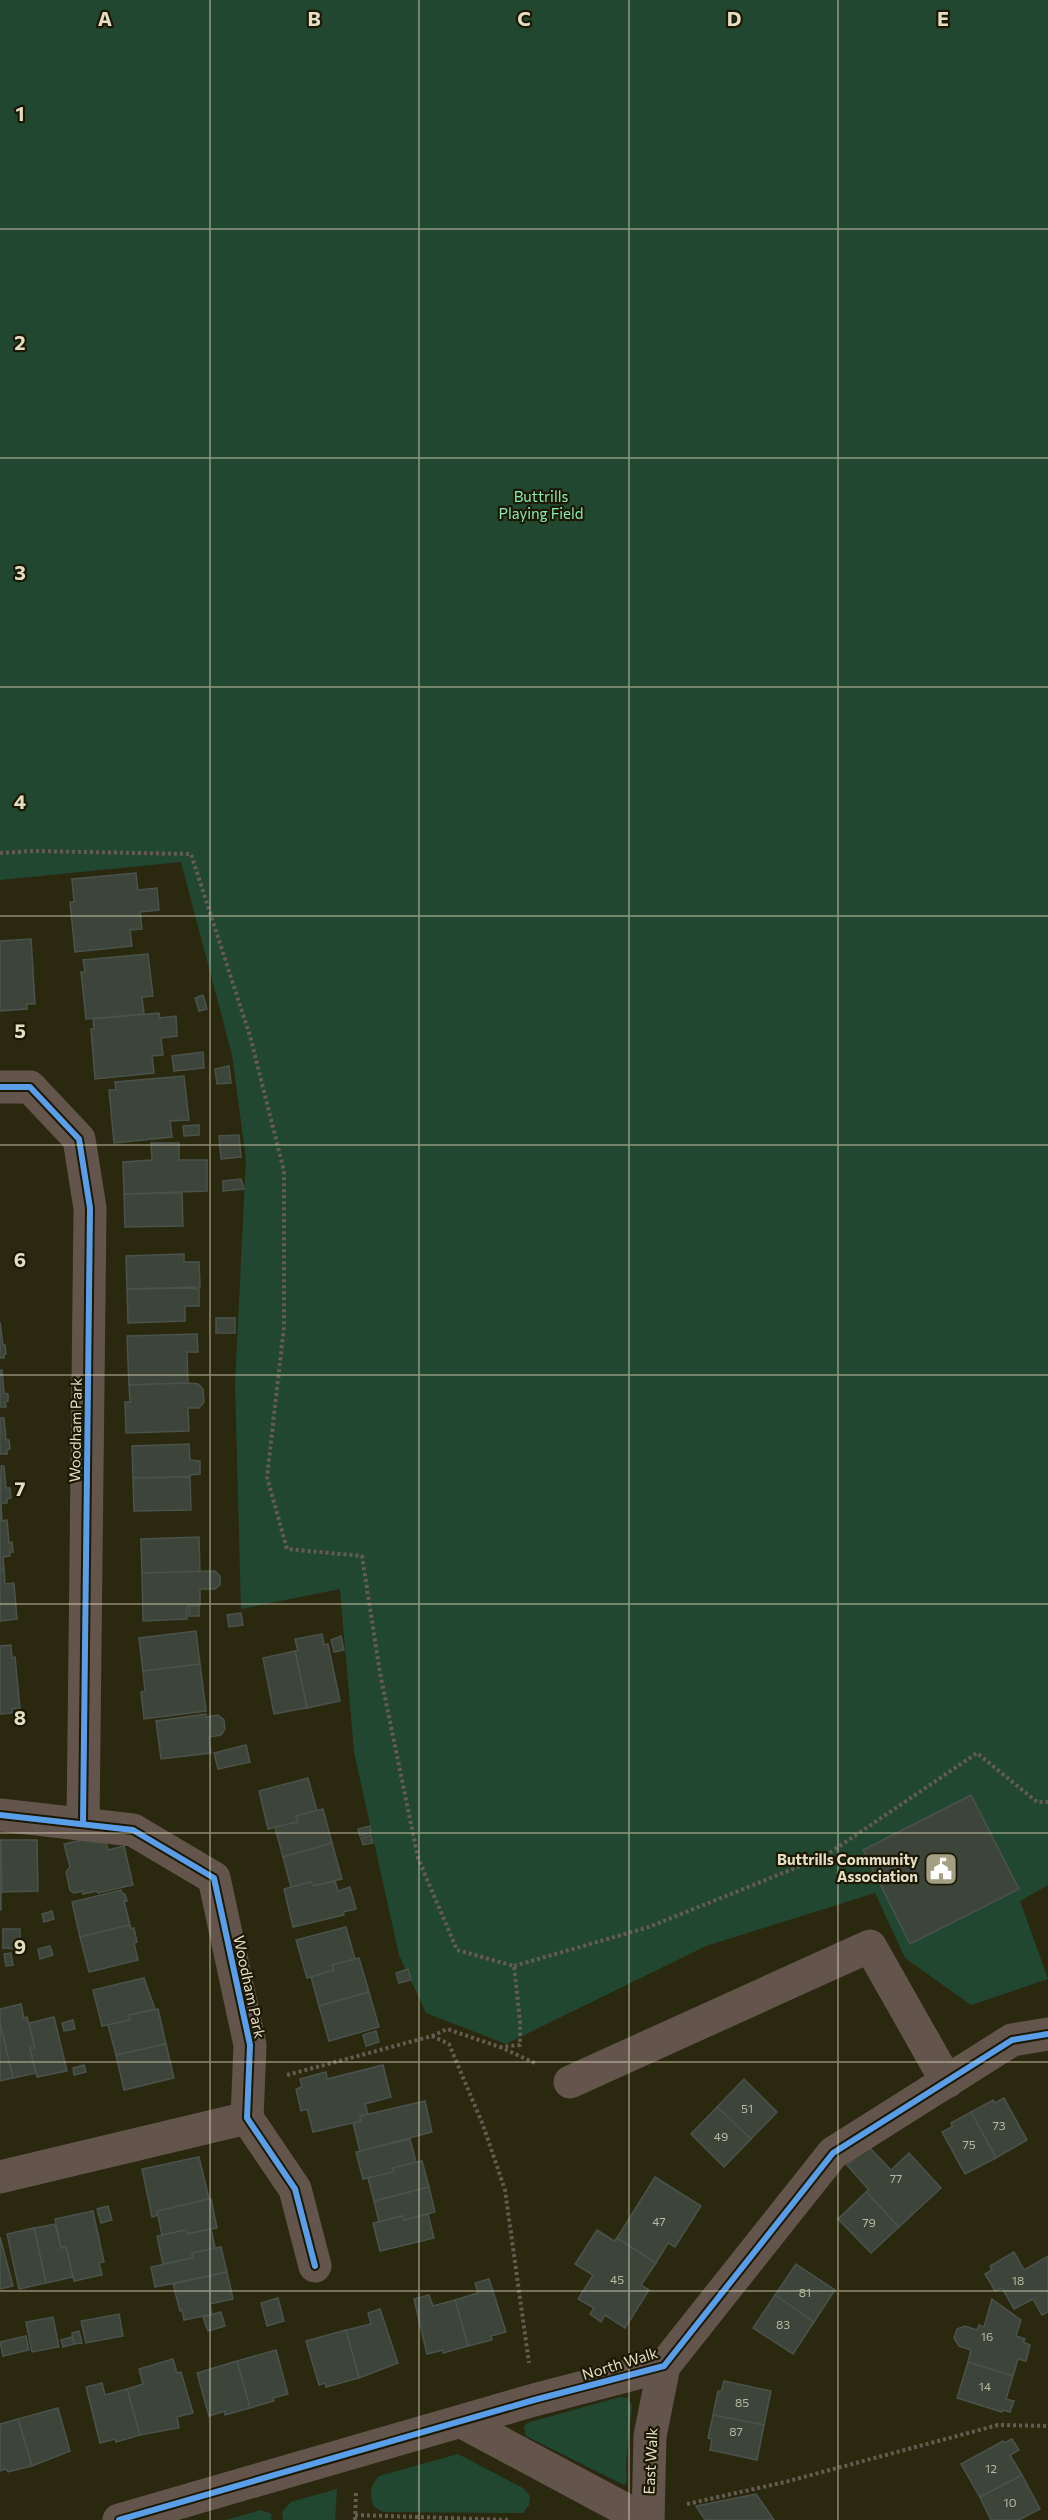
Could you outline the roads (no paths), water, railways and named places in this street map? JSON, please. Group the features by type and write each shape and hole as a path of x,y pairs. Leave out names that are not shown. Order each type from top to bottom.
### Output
{"street":[{"name":"Woodham Park","path":"0,1087 30,1087 79,1139 90,1208 82,1824"},
{"name":"Woodham Park","path":"0,1815 133,1830 214,1878 250,2045 247,2118"},
{"path":"570,2082 870,1946 947,2082"},
{"name":"North Walk","path":"118,2520 534,2400 664,2366 833,2153 1012,2040 1048,2034"},
{"path":"0,2177 247,2118 296,2189 315,2266"},
{"name":"East Walk","path":"647,2518 650,2436 664,2366"},
{"path":"462,2422 647,2518"}],"place":[{"name":"Buttrills Community Association","path":"941,1869"}],"park label":[{"name":"Buttrills Playing Field","path":"541,506"}]}
